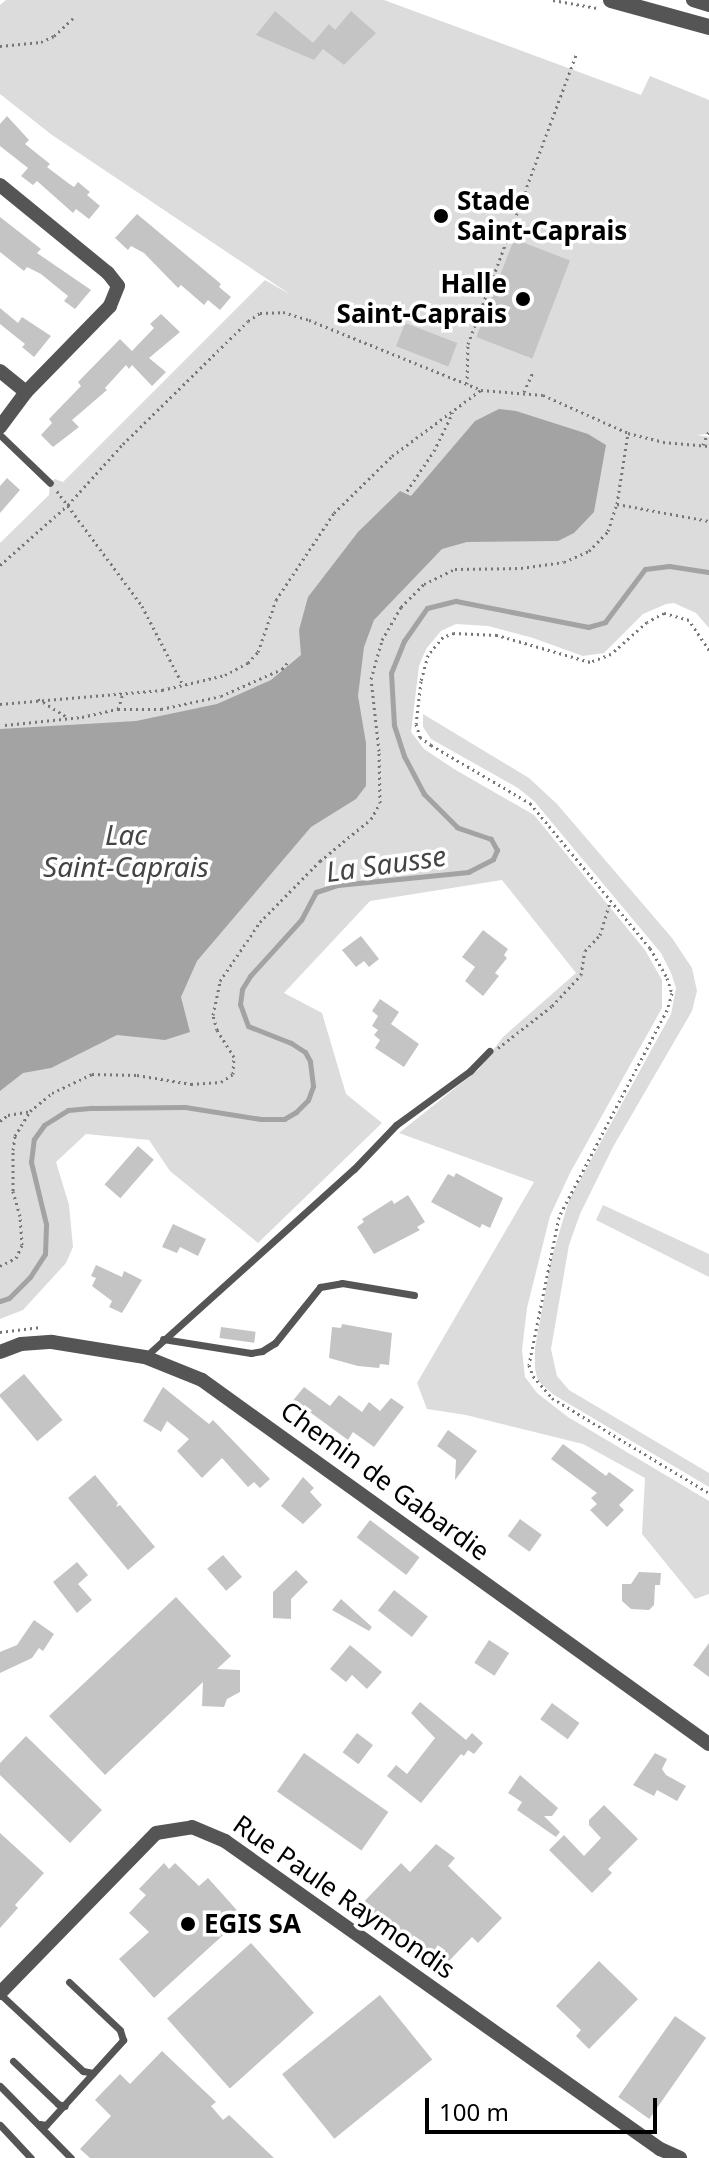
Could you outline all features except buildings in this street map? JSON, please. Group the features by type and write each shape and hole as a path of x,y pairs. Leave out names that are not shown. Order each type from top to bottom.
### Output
{"street":[{"path":"611,0 709,27"},
{"path":"693,0 709,5"},
{"path":"0,185 108,273 118,286 110,306 26,392 0,427"},
{"path":"0,371 26,392"},
{"name":"Chemin de Gabardie","path":"0,1352 21,1344 52,1342 145,1357 222,1392 709,1744"},
{"name":"Rue Paule Raymondis","path":"0,1993 156,1833 192,1827 225,1841 660,2149 680,2158"}],"lane":[{"path":"0,435 50,483"},
{"path":"145,1357 354,1169 396,1125 470,1071 489,1051"},
{"path":"163,1339 251,1353 275,1343 320,1287 342,1283 414,1295"},
{"path":"40,2124 46,2125 65,2106 123,2040 123,2034 69,1982"},
{"path":"0,1993 83,2071 93,2073"},
{"path":"13,2061 58,2104 65,2106"},
{"path":"0,2086 71,2158"},
{"path":"0,2125 31,2158"}],"path":[{"path":"0,46 41,42 54,36 73,18"},
{"path":"467,384 468,344 576,55"},
{"path":"0,565 68,505 123,444 248,321 260,313 283,312 309,320 481,390 543,395 628,433 663,442 706,446 709,431"},
{"path":"523,393 534,370"},
{"path":"0,704 123,694 183,685 225,675 248,663 258,652 276,600 334,513 392,456 481,390"},
{"path":"407,491 434,451 455,409"},
{"path":"0,1266 16,1258 22,1245 20,1216 13,1191 13,1150 15,1136 30,1111 74,1080 92,1074 137,1075 191,1084 221,1082 233,1074 234,1057 217,1030 213,1015 220,981 260,922 320,861 371,819 380,803 379,751 371,679 382,640 401,607 424,584 455,569 521,568 564,562 589,551 608,531 617,504 628,433"},
{"path":"50,483 142,606 183,685"},
{"path":"617,504 709,521"},
{"path":"709,650 689,620 664,613 599,661 578,661 534,644 467,631 443,637 424,665 416,724 420,737 530,803 650,948 672,993 651,1043 569,1192 559,1217 529,1365 533,1376 552,1398 709,1493"},
{"path":"5,725 118,709 161,709 221,696 255,683 282,669 289,661"},
{"path":"118,709 123,694"},
{"path":"38,699 68,718"},
{"path":"489,1051 504,1046 552,1006 581,975 585,951 600,935 610,903"},
{"path":"0,1121 8,1115 30,1111"}],"shaded area":[{"path":"6,0 384,0 641,95 650,76 709,100 709,434 697,435 709,437 709,628 696,613 674,603 666,604 643,614 604,653 583,656 488,626 456,624 441,631 426,649 419,666 411,732 424,749 534,815 645,950 662,980 662,1008 570,1173 550,1216 527,1308 522,1350 525,1377 537,1393 568,1417 709,1501 709,1594 695,1599 642,1534 645,1478 583,1444 466,1415 427,1409 417,1383 534,1182 399,1133 479,1069 503,1037 576,973 502,880 370,901 284,993 322,1013 346,1094 382,1123 258,1243 170,1171 149,1140 86,1134 56,1162 69,1205 73,1247 66,1263 23,1310 0,1319 0,543 49,495 50,483 55,479 63,482 265,280 291,295 52,135 0,94 0,5"},
{"path":"423,714 529,778 557,804 672,938 692,968 697,991 692,1011 613,1147 580,1214 569,1245 551,1349 557,1376 569,1390 709,1473 709,1487 554,1395 538,1381 535,1369 535,1348 551,1260 569,1200 671,1014 676,988 671,973 661,953 534,801 518,788 431,739 423,727"},
{"path":"603,1205 709,1254 709,1277 596,1220"}],"water":[{"name":"Lac Saint-Caprais","path":"499,409 516,411 588,434 606,445 594,512 574,533 558,541 467,542 442,549 374,620 364,647 358,696 366,743 366,786 356,799 311,827 197,961 181,997 190,1032 165,1040 117,1035 51,1068 23,1073 0,1091 0,729 136,721 217,704 271,680 301,655 299,630 308,597 358,532 400,491 411,496 475,421"}],"waterway":[{"name":"La Sausse","path":"0,1301 9,1298 30,1277 45,1254 46,1224 31,1162 34,1139 44,1125 68,1110 93,1108 185,1107 261,1119 284,1119 296,1112 308,1100 313,1086 310,1061 305,1052 291,1043 248,1026 240,1004 242,989 250,976 301,920 316,892 338,885 468,872 493,859 497,850 491,839 457,827 424,794 404,756 394,725 391,673 404,641 427,608 456,601 588,627 605,622 645,569 669,566 709,572"}],"place":[{"name":"Stade Saint-Caprais","path":"441,216"},
{"name":"Halle Saint-Caprais","path":"523,299"},
{"name":"EGIS SA","path":"188,1924"}]}
